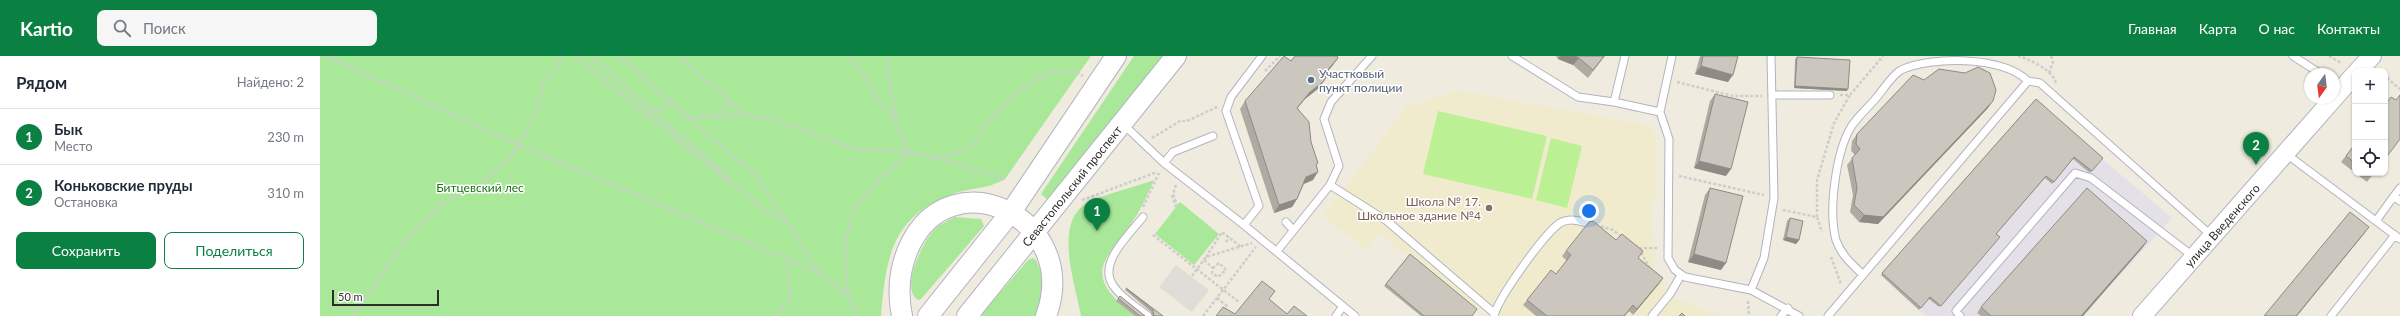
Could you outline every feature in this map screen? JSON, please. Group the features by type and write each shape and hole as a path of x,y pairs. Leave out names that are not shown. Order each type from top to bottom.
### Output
{"main road":[{"path":"928,316 1011,212 1116,56"},
{"name":"Севастопольский проспект","path":"967,316 1123,124 1176,56"},
{"path":"902,316 900,303 901,270 913,239 923,225 936,214 952,206 972,203 992,205 1011,212 1036,232 1046,249 1050,261 1054,286 1055,316"},
{"path":"1046,316 1054,286"}],"street":[{"path":"2361,68 2372,56"},
{"name":"улица Введенского","path":"2340,88 2352,77"},
{"name":"улица Введенского","path":"2142,316 2326,104"}],"lane":[{"path":"1244,225 1259,206 1226,111 1231,97 1262,56"},
{"path":"1277,252 1330,184 1339,166 1324,119 1331,102 1372,56"},
{"path":"1512,56 1578,97 1614,102 1660,112"},
{"path":"1614,102 1625,56"},
{"path":"1672,56 1660,112 1669,139 1668,258 1675,270 1685,277 1752,290 1788,308 1799,316"},
{"path":"1752,290 1764,258 1774,198 1771,56"},
{"path":"2292,56 2311,68"},
{"path":"1863,275 1844,257 1836,239 1833,211 1836,177 1841,151 1851,127 1900,71 1926,62 1973,59 2002,66 2021,74 2028,81 2040,83 2212,236"},
{"path":"1828,316 2028,81"},
{"path":"1773,95 1830,95"},
{"path":"1123,124 1164,163 1244,225 1355,316"},
{"path":"1164,163 1173,152 1213,136"},
{"path":"2285,153 2397,237 2331,316"},
{"path":"1960,316 1956,311 2075,173 2091,178 2194,257"},
{"path":"1330,184 1387,221 1494,315 1505,293 1549,234 1560,223 1569,220 1586,223"},
{"path":"2376,221 2397,198 2400,188"},
{"path":"1143,217 1113,256 1108,274 1114,288 1148,316"},
{"path":"1286,222 1293,230"},
{"path":"1652,316 1670,294 1682,275"},
{"path":"1336,316 1344,306"},
{"path":"1781,316 1788,308"}],"path":[{"path":"326,56 517,144 818,272 848,296"},
{"path":"353,316 385,268 419,225 449,199 481,184 499,170 511,158 517,144 535,114 543,83 559,66 561,56"},
{"path":"575,56 760,207 789,225"},
{"path":"590,56 760,207"},
{"path":"619,56 755,175 789,225 818,272"},
{"path":"679,56 743,115"},
{"path":"851,56 880,103 898,123"},
{"path":"888,56 891,98 902,138 909,152"},
{"path":"1267,70 1280,56"},
{"path":"1825,238 1817,217 1817,180 1834,123 1850,95 1883,56"},
{"path":"2049,73 2052,62 2051,56"},
{"path":"2329,56 2341,63"},
{"path":"932,158 954,155 972,144 986,125 1031,80 1045,72 1059,69 1075,70 1083,76"},
{"path":"1667,79 1733,96 1773,95"},
{"path":"2388,79 2400,89"},
{"path":"1830,95 1850,95"},
{"path":"647,114 673,102"},
{"path":"718,117 728,102"},
{"path":"1143,143 1180,121 1187,121 1207,110"},
{"path":"690,117 743,115 770,118 856,149 909,152 1005,178"},
{"path":"857,316 848,296 845,242 848,224 855,209 873,186 909,152"},
{"path":"1080,201 1156,172 1164,175"},
{"path":"1669,174 1774,198"},
{"path":"1176,206 1172,194 1177,183"},
{"path":"1772,208 1817,217"},
{"path":"1586,223 1613,230 1626,239"},
{"path":"1192,276 1222,232 1241,247"},
{"path":"1153,235 1239,302"},
{"path":"1226,242 1229,237"},
{"path":"1203,316 1262,240"},
{"path":"1205,259 1252,244 1256,247"},
{"path":"1632,244 1639,248 1653,248"},
{"path":"1639,248 1651,270"},
{"path":"1830,253 1845,296"},
{"path":"1205,259 1214,268"},
{"path":"776,316 790,299 787,260"},
{"path":"1219,263 1226,270 1218,278 1212,273 1214,268 1219,263"},
{"path":"1749,316 1748,302 1752,290"},
{"path":"1217,298 1226,306 1224,311"}],"shaded area":[{"name":"Школа № 17. Школьное здание №4","path":"1458,90 1651,126 1656,135 1657,196 1651,202 1655,268 1670,294 1676,299 1724,316 1490,316 1481,308 1476,311 1379,233 1366,250 1322,215 1341,193 1406,107"},
{"path":"2034,101 2172,218 2083,316 1926,316 1881,275"},
{"path":"1176,265 1209,290 1192,312 1159,287"}],"green space":[{"name":"Битцевский лес","path":"320,56 1091,56 1005,179 986,187 956,193 935,202 918,213 905,226 896,240 890,257 883,294 881,316 320,316"},
{"path":"1134,56 1164,56 1048,200 1041,194"},
{"path":"1438,111 1547,136 1532,199 1423,174"},
{"path":"1551,138 1582,146 1567,208 1536,200"},
{"path":"1154,180 1138,213 1109,254 1104,265 1102,276 1106,287 1117,300 1135,316 1081,316 1069,258 1070,227 1075,215 1084,205 1090,202"},
{"path":"1180,202 1219,234 1194,265 1155,234"},
{"path":"954,217 981,219 984,226 921,299 918,300 913,294 911,286 915,264 930,234 942,224"},
{"path":"1033,258 1036,260 1043,277 1039,316 980,316 1028,260"}],"building":[{"path":"1284,56 1291,61 1295,56 1337,56 1338,58 1324,74 1326,77 1324,81 1310,92 1297,108 1309,122 1311,142 1318,163 1316,164 1318,172 1306,177 1297,199 1279,205 1245,101"},
{"path":"1574,56 1604,56 1593,70 1579,58"},
{"path":"1703,56 1738,56 1733,75 1701,66"},
{"path":"1797,57 1850,60 1848,89 1795,86"},
{"path":"1978,67 1990,73 1996,90 1993,101 1883,217 1864,215 1854,205 1857,188 1852,158 1860,149 1856,144 1857,134 1913,75 1924,80 1939,69 1965,73"},
{"path":"1715,94 1748,102 1731,169 1699,161"},
{"path":"2400,95 2400,139 2388,155 2388,101 2391,97 2396,100"},
{"path":"2036,99 2103,158 2092,171 2074,157 2054,182 2046,176 1996,234 2000,237 1941,306 1930,297 1921,308 1882,273"},
{"path":"2352,148 2352,161 2346,156"},
{"path":"1710,188 1743,196 1726,263 1694,254"},
{"path":"2087,188 2147,241 2081,316 1991,316 1981,307"},
{"path":"2350,212 2369,227 2296,316 2264,316"},
{"path":"1790,218 1803,221 1799,240 1786,237"},
{"path":"1593,221 1616,240 1622,234 1643,251 1638,258 1663,278 1637,309 1633,305 1624,316 1547,316 1527,300 1551,270 1556,274 1571,255 1566,251 1589,222"},
{"path":"1410,254 1477,309 1472,316 1424,316 1386,284"},
{"path":"1262,281 1275,291 1269,299 1287,314 1294,306 1307,316 1216,316 1223,307 1235,314"},
{"path":"1126,288 1163,316 1154,316 1153,310"},
{"path":"1120,296 1145,316 1140,316 1118,298"}],"place":[{"name":"Участковый пункт полиции","path":"1311,80"},
{"name":"Коньковские пруды","path":"2256,165"},
{"name":"Школа № 17. Школьное здание №4","path":"1489,208"},
{"name":"Бык","path":"1097,231"}]}
